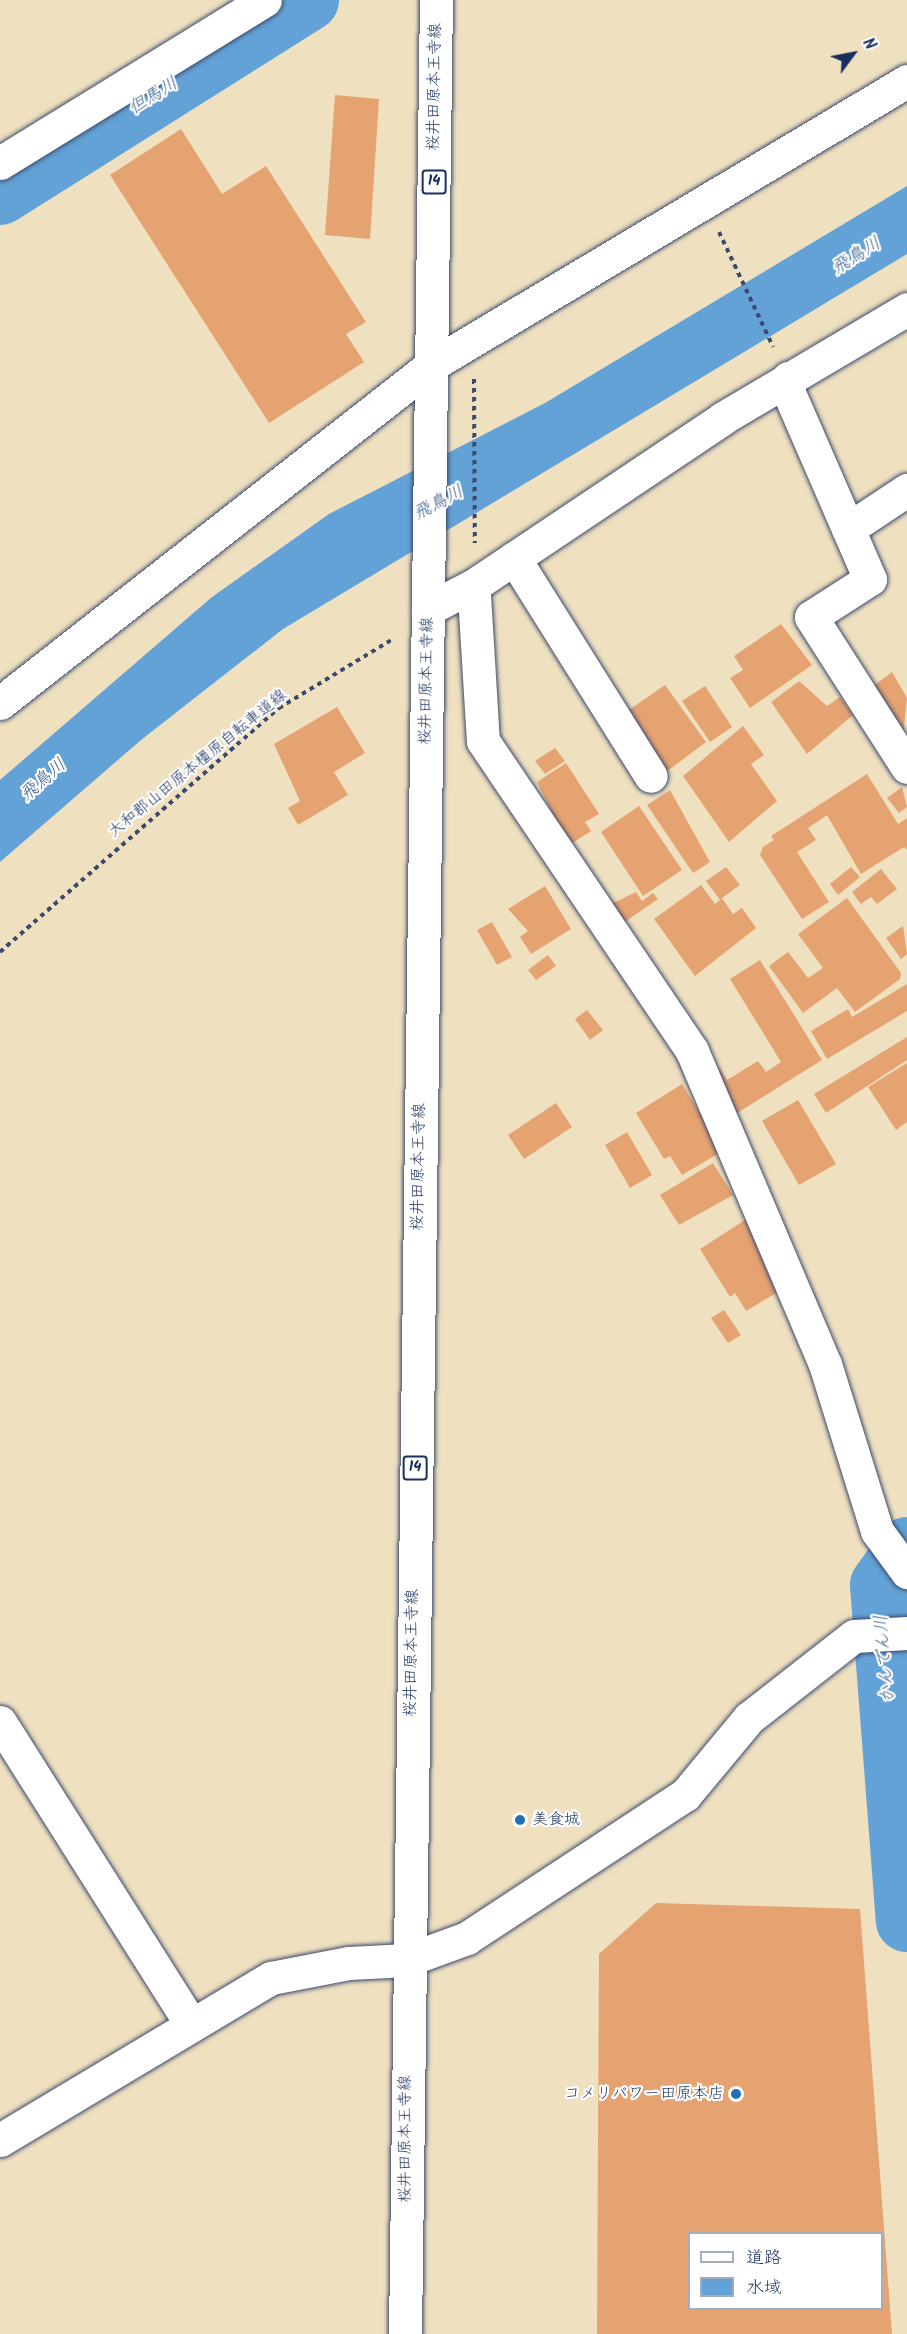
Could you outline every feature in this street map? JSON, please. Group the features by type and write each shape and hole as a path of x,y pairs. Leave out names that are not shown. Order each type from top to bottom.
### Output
{"street":[{"path":"0,163 265,0"},
{"name":"桜井田原本王寺線","path":"405,2334 407,1960 433,364 436,0"},
{"path":"0,703 433,364 907,81"},
{"path":"428,610 514,558 788,378 907,309"},
{"path":"788,378 789,393 870,579 811,617 907,767"},
{"path":"848,529 907,490"},
{"path":"514,558 651,776"},
{"path":"474,595 483,741 692,1051 825,1364 877,1531 907,1572"},
{"path":"0,2140 190,2023 271,1978 349,1963 407,1960 466,1938 685,1795 749,1718 854,1636 907,1633"},
{"path":"0,1722 190,2023"}],"path":[{"path":"720,233 788,378"},
{"path":"474,340 475,550"},
{"name":"大和郡山田原本橿原自転車道線","path":"0,952 127,836 279,708 428,610"}],"water":[{"name":"飛鳥川","path":"907,186 907,254 283,629 141,740 0,862 0,780 212,597 329,514 545,403"}],"building":[{"path":"335,95 379,99 370,239 325,235"},
{"path":"181,129 222,194 266,166 366,322 346,334 364,362 269,423 110,175"},
{"path":"781,624 812,665 750,708 730,678 743,670 734,656"},
{"path":"892,672 907,698 903,736 864,693"},
{"path":"799,681 827,706 840,697 853,715 807,754 771,702"},
{"path":"665,685 706,742 666,772 623,714"},
{"path":"705,686 732,727 710,742 682,701"},
{"path":"337,707 365,753 334,772 348,795 298,825 288,808 300,801 274,744"},
{"path":"743,726 764,755 751,764 777,801 729,842 683,776"},
{"path":"555,748 565,761 545,774 535,761"},
{"path":"566,763 599,814 585,822 591,831 568,846 537,782"},
{"path":"867,774 898,824 907,818 907,850 904,847 861,874 827,815 808,828 816,840 797,852 829,902 802,919 760,855 763,847 774,840 771,836"},
{"path":"902,787 907,807 899,813 887,798"},
{"path":"670,790 710,862 693,873 647,805"},
{"path":"639,806 682,870 643,896 601,832"},
{"path":"726,867 740,885 722,898 733,914 742,908 756,928 695,976 654,919 701,885 715,904 720,900 706,881"},
{"path":"851,867 860,877 838,895 830,884"},
{"path":"881,869 897,889 877,904 871,897 861,904 852,892"},
{"path":"545,886 571,929 531,954 520,937 528,931 508,909"},
{"path":"636,892 642,901 653,893 658,899 616,928 603,908"},
{"path":"847,898 901,973 900,979 855,1012 837,988 803,1013 769,966 788,952 808,978 823,968 798,934"},
{"path":"492,922 512,957 497,965 477,930"},
{"path":"903,926 907,954 901,959 886,938"},
{"path":"548,955 556,966 536,980 528,970"},
{"path":"760,960 822,1060 734,1115 709,1077 720,1069 727,1080 758,1061 766,1072 781,1062 730,979"},
{"path":"907,984 907,1011 827,1059 811,1031 848,1009 852,1017"},
{"path":"587,1010 603,1030 590,1040 575,1019"},
{"path":"907,1037 907,1060 826,1113 814,1094"},
{"path":"907,1063 907,1122 896,1130 868,1087"},
{"path":"682,1084 723,1151 682,1175 670,1156 664,1159 636,1113"},
{"path":"798,1100 836,1164 799,1185 762,1121"},
{"path":"556,1103 572,1127 524,1159 508,1135"},
{"path":"627,1132 652,1175 630,1188 605,1145"},
{"path":"713,1163 733,1195 679,1225 660,1195"},
{"path":"745,1220 781,1290 746,1311 735,1293 730,1297 700,1249"},
{"path":"724,1310 741,1335 728,1343 711,1318"},
{"name":"コメリパワー田原本店","path":"656,1903 860,1909 892,2334 597,2334 599,1954"}],"waterway":[{"name":"但馬川","path":"0,194 308,0"},
{"name":"かんでん川","path":"907,1548 881,1585 907,1921"}],"place":[{"name":"美食城","path":"520,1820"},
{"name":"コメリパワー田原本店","path":"736,2094"}]}
